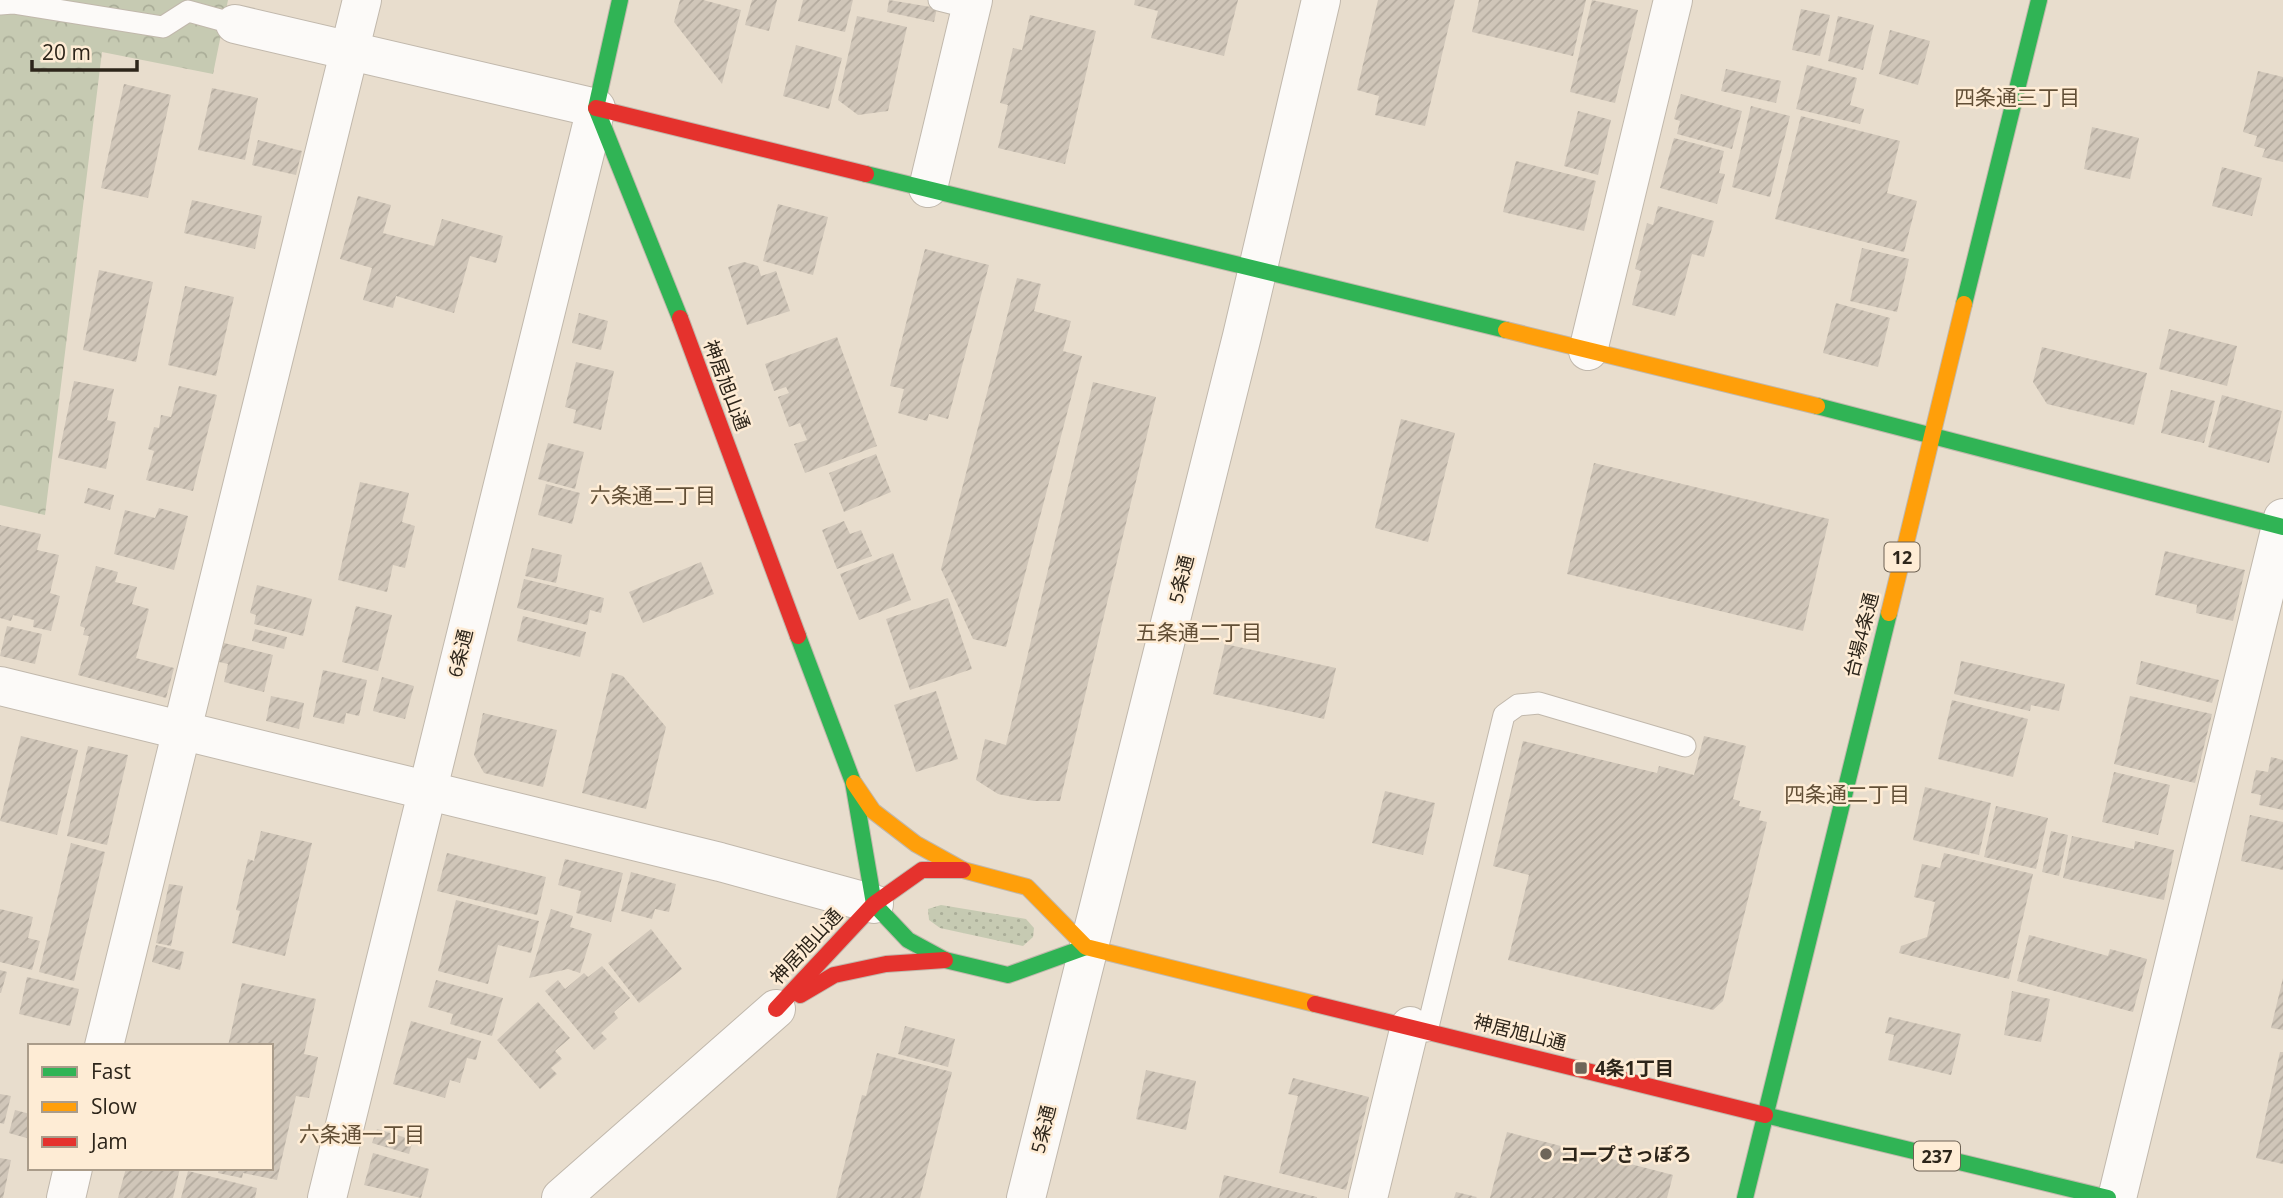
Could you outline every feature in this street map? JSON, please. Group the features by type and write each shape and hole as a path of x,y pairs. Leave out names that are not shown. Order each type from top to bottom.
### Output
{"main road":[{"path":"620,0 596,108 1932,435 2282,524"},
{"name":"台場4条通","path":"1745,1198 2039,0"},
{"name":"神居旭山通","path":"596,108 663,274 853,782 874,904 908,940 945,960 1008,975 1086,947"},
{"name":"神居旭山通","path":"853,782 873,811 916,844 963,870 1027,887 1086,947 2108,1198"},
{"name":"神居旭山通","path":"776,1009 874,904 922,870 963,870"},
{"name":"神居旭山通","path":"776,1009 834,975 886,964 945,960"}],"street":[{"path":"104,1044 362,0"},
{"name":"5条通","path":"1026,1198 1086,947 1116,838 1257,270 1321,0"},
{"path":"1588,351 1673,0"},
{"path":"928,188 961,3"},
{"path":"235,24 596,108"},
{"name":"6条通","path":"327,1198 425,792 596,108"},
{"path":"2117,1198 2282,524"},
{"path":"2,693 183,730 425,792 720,862 874,904"},
{"path":"561,1198 776,1009"},
{"path":"1368,1198 1418,1029"},
{"path":"66,1198 73,1170"}],"lane":[{"path":"0,4 13,3 163,27 187,11 235,24"},
{"path":"1418,1029 1504,715 1518,705 1539,703 1685,746"}],"green space":[{"path":"0,0 228,0 213,74 102,52 45,515 0,505"},
{"path":"941,905 1026,919 1034,928 1033,937 1023,946 940,928 929,920 928,909"}],"building":[{"path":"680,0 703,0 741,10 722,84 674,22"},
{"path":"752,0 777,0 769,31 745,25"},
{"path":"803,0 853,0 845,32 798,21"},
{"path":"889,0 937,8 934,22 887,12"},
{"path":"1135,0 1238,0 1224,56 1151,38 1158,11 1134,5"},
{"path":"1378,0 1455,0 1425,126 1375,115 1379,96 1357,90"},
{"path":"1479,0 1586,0 1573,56 1472,32"},
{"path":"1592,0 1638,10 1615,103 1570,92"},
{"path":"1801,9 1830,15 1820,56 1792,50"},
{"path":"1030,15 1096,31 1065,164 998,148 1008,105 1000,103 1013,48 1022,50"},
{"path":"857,16 907,27 888,111 858,115 838,100"},
{"path":"1838,16 1874,25 1863,70 1828,61"},
{"path":"1890,30 1930,41 1918,85 1879,74"},
{"path":"796,45 842,58 829,109 783,96"},
{"path":"1807,65 1857,78 1850,105 1864,109 1860,124 1796,109"},
{"path":"1726,69 1781,81 1776,103 1721,91"},
{"path":"2258,71 2283,77 2283,162 2262,157 2265,149 2254,146 2257,136 2243,132"},
{"path":"124,84 171,95 148,198 101,188"},
{"path":"212,88 258,98 245,160 198,150"},
{"path":"1681,94 1742,111 1732,149 1677,134 1680,121 1674,119"},
{"path":"1751,106 1790,116 1770,197 1732,187"},
{"path":"1578,111 1611,120 1598,175 1564,166"},
{"path":"1801,116 1900,141 1887,193 1917,201 1904,252 1775,219"},
{"path":"2092,127 2139,138 2130,179 2084,169"},
{"path":"1674,138 1724,151 1719,173 1725,174 1717,204 1660,188"},
{"path":"258,140 302,151 296,175 252,165"},
{"path":"1516,161 1596,181 1584,231 1503,212"},
{"path":"2222,167 2262,178 2252,216 2212,206"},
{"path":"358,196 391,205 383,233 434,246 442,219 503,236 496,263 470,256 454,313 396,296 393,308 363,300 372,268 340,259"},
{"path":"192,200 262,216 255,249 184,233"},
{"path":"778,204 828,217 813,275 763,261"},
{"path":"1658,206 1714,221 1704,257 1692,254 1675,316 1632,305 1641,271 1635,269 1647,223 1653,225"},
{"path":"1862,248 1909,259 1897,312 1850,301"},
{"path":"925,249 989,265 948,419 929,414 927,421 898,413 904,389 890,386"},
{"path":"744,262 758,266 761,276 776,271 790,311 747,325 728,267"},
{"path":"99,270 153,282 136,362 83,350"},
{"path":"1017,278 1041,284 1034,311 1071,321 1063,351 1082,356 1006,647 973,639 941,569"},
{"path":"185,286 234,297 216,376 168,365"},
{"path":"1836,303 1890,318 1878,367 1823,353"},
{"path":"579,313 608,321 601,350 572,343"},
{"path":"2169,329 2237,346 2227,386 2159,369"},
{"path":"837,337 877,446 805,473 794,444 807,440 800,423 789,427 778,397 789,393 786,387 774,391 765,364"},
{"path":"2042,347 2147,373 2134,425 2047,404 2033,382"},
{"path":"576,362 614,371 601,430 573,423 576,410 565,407"},
{"path":"74,381 114,389 107,420 116,422 106,469 58,458"},
{"path":"1093,382 1156,397 1060,801 1034,801 998,794 976,780 985,739 1006,745"},
{"path":"179,386 217,395 193,491 146,480 154,451 148,449 154,427 159,428 161,415 171,417"},
{"path":"2171,390 2215,401 2204,443 2161,433"},
{"path":"2222,395 2282,411 2269,463 2208,447"},
{"path":"1401,419 1455,433 1428,542 1375,528"},
{"path":"548,443 584,452 575,489 538,479"},
{"path":"876,454 891,492 844,512 829,473"},
{"path":"1594,463 1829,519 1803,631 1567,574"},
{"path":"360,482 409,493 402,522 415,526 405,568 393,565 387,592 338,580"},
{"path":"546,484 580,493 572,524 538,515"},
{"path":"88,488 114,495 110,510 84,503"},
{"path":"159,508 188,516 174,570 114,554 125,510 155,518"},
{"path":"844,521 850,534 861,530 872,556 837,569 822,530"},
{"path":"0,525 41,534 37,550 59,555 50,593 60,596 51,631 33,627 34,620 13,615 11,621 0,618"},
{"path":"532,548 562,555 556,583 525,576"},
{"path":"2165,551 2245,570 2233,621 2196,613 2197,605 2155,595"},
{"path":"893,553 911,600 859,620 840,574"},
{"path":"701,562 714,594 643,623 629,592"},
{"path":"96,566 118,572 115,582 137,587 132,604 149,609 136,658 174,668 166,698 78,675 89,636 83,635 85,628 80,626"},
{"path":"524,579 604,598 601,613 590,610 587,625 517,608"},
{"path":"257,585 312,599 303,636 254,624 256,615 250,613"},
{"path":"948,598 972,669 910,690 886,619"},
{"path":"356,606 392,615 378,671 342,662"},
{"path":"523,616 586,632 580,657 517,641"},
{"path":"7,626 42,634 35,664 0,656"},
{"path":"255,629 287,637 284,649 252,641"},
{"path":"224,643 273,655 264,692 224,682 228,664 219,662"},
{"path":"1225,644 1336,668 1324,719 1213,694"},
{"path":"1961,661 2065,684 2059,711 2031,705 2030,711 1954,694"},
{"path":"2141,661 2219,680 2212,703 2136,684"},
{"path":"323,670 367,680 359,716 346,713 344,724 313,717"},
{"path":"612,673 623,676 666,727 646,809 582,793"},
{"path":"382,677 414,686 405,719 373,711"},
{"path":"936,691 958,759 916,772 894,705"},
{"path":"271,696 304,703 299,729 266,721"},
{"path":"2130,696 2212,714 2195,783 2114,764"},
{"path":"1952,700 2028,719 2013,777 1938,759"},
{"path":"483,713 557,730 543,787 484,773 474,755"},
{"path":"21,736 78,750 57,835 0,821"},
{"path":"1704,736 1746,746 1733,799 1740,801 1739,806 1761,811 1759,820 1767,822 1723,1001 1713,1010 1508,960 1529,875 1493,866 1523,741 1657,773 1659,766 1694,775"},
{"path":"88,746 128,755 107,845 67,836"},
{"path":"2271,757 2283,760 2283,810 2259,805 2261,795 2251,793 2256,770 2268,772"},
{"path":"2114,772 2170,785 2158,835 2102,822"},
{"path":"1925,787 1991,803 1979,855 1913,840"},
{"path":"1385,791 1435,803 1423,855 1372,843"},
{"path":"1996,806 2048,818 2036,869 1984,857"},
{"path":"2250,815 2283,822 2283,870 2241,861"},
{"path":"261,831 312,843 285,956 232,943 240,911 236,910 248,859 254,861"},
{"path":"2051,831 2068,835 2059,876 2042,872"},
{"path":"2072,836 2134,849 2135,841 2174,850 2164,900 2063,878"},
{"path":"71,843 105,852 74,981 39,972"},
{"path":"447,853 546,877 537,915 437,891"},
{"path":"1944,853 2033,874 2009,979 1899,953 1901,946 1927,937 1935,902 1914,897 1922,864 1940,868"},
{"path":"565,859 623,873 611,922 576,913 581,891 558,885"},
{"path":"631,872 676,884 669,912 655,909 652,919 621,911"},
{"path":"169,884 183,886 171,946 156,943"},
{"path":"456,900 539,921 531,953 498,945 488,984 438,971"},
{"path":"0,909 33,917 28,938 40,941 32,970 0,962"},
{"path":"551,909 573,916 570,927 592,934 580,973 568,969 529,978"},
{"path":"651,929 682,969 639,1003 608,963"},
{"path":"2029,935 2108,956 2110,949 2147,959 2133,1012 2017,981"},
{"path":"156,945 184,952 180,970 152,962"},
{"path":"602,966 630,998 614,1012 618,1018 601,1033 607,1039 594,1050 545,991 558,980 565,989 584,973 588,977"},
{"path":"0,970 7,972 1,993 0,993"},
{"path":"27,977 79,989 70,1026 19,1014"},
{"path":"2283,978 2283,1030 2271,1028"},
{"path":"436,980 503,998 492,1036 450,1024 453,1014 428,1007"},
{"path":"242,983 316,999 304,1054 318,1057 309,1098 296,1096 277,1180 243,1173 242,1178 218,1173 219,1170 273,1170 273,1044 228,1044"},
{"path":"2012,991 2050,999 2041,1042 2004,1035"},
{"path":"538,1002 570,1038 555,1051 562,1059 551,1068 557,1074 540,1089 497,1040"},
{"path":"1889,1017 1961,1034 1951,1075 1888,1060 1894,1035 1885,1033"},
{"path":"411,1021 481,1041 476,1060 467,1058 460,1083 450,1080 445,1098 393,1084"},
{"path":"905,1026 955,1039 948,1067 898,1054"},
{"path":"2280,1052 2283,1052 2283,1164 2256,1158"},
{"path":"877,1053 952,1072 920,1198 836,1198 862,1095 866,1096"},
{"path":"1146,1070 1196,1081 1186,1130 1136,1119"},
{"path":"1293,1078 1369,1097 1346,1190 1279,1173 1298,1096 1288,1094"},
{"path":"0,1094 11,1096 4,1124 0,1123"},
{"path":"15,1110 28,1113 28,1138 9,1133"},
{"path":"377,1129 413,1140 409,1154 372,1143"},
{"name":"コープさっぽろ","path":"1507,1132 1673,1175 1667,1198 1490,1198"},
{"path":"373,1153 429,1169 421,1198 364,1185"},
{"path":"0,1158 11,1160 3,1198 0,1198"},
{"path":"125,1170 180,1170 173,1198 118,1198"},
{"path":"188,1171 257,1188 255,1198 181,1198"},
{"path":"1224,1175 1317,1197 1317,1198 1219,1198"},
{"path":"1456,1192 1477,1197 1454,1198"}],"traffic: fast":[{"path":"620,0 596,108 680,318"},
{"path":"1964,304 2039,0"},
{"path":"866,174 1506,330"},
{"path":"1817,406 2283,527"},
{"path":"1745,1198 1889,613"},
{"path":"798,636 853,782 874,904 908,940 945,960 1008,975 1086,947"},
{"path":"1765,1115 2108,1198"}],"traffic: slow":[{"path":"1889,613 1964,304"},
{"path":"1506,330 1817,406"},
{"path":"854,783 873,811 916,844 963,870 1027,887 1086,947 1315,1004"}],"traffic: jam":[{"path":"596,108 866,174"},
{"path":"680,318 798,636"},
{"path":"776,1009 874,904 922,870 963,870"},
{"path":"800,995 834,975 886,964 945,960"},
{"path":"1315,1004 1765,1115"}],"place":[{"name":"4条1丁目","path":"1581,1068"},
{"name":"コープさっぽろ","path":"1546,1154"}],"district":[{"name":"四条通三丁目","path":"2017,97"},
{"name":"六条通二丁目","path":"653,495"},
{"name":"五条通二丁目","path":"1199,632"},
{"name":"四条通二丁目","path":"1847,794"},
{"name":"六条通一丁目","path":"362,1134"}]}
